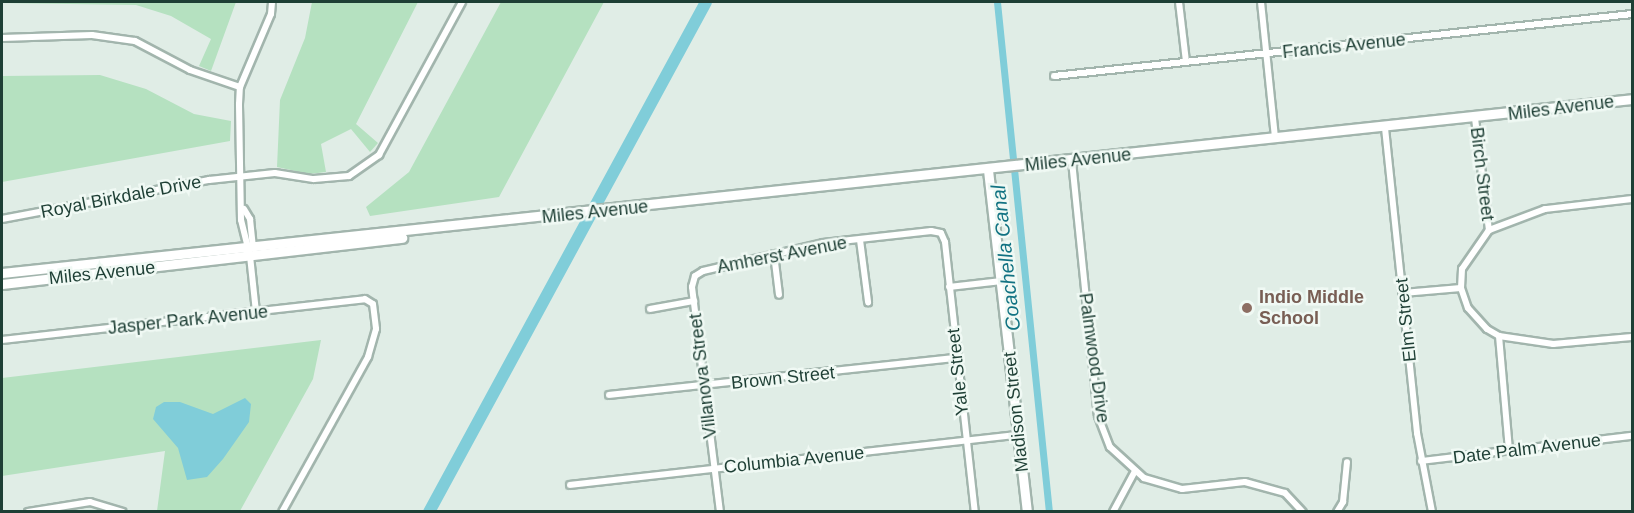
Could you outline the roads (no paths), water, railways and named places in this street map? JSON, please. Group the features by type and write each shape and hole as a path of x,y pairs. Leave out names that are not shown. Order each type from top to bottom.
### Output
{"street":[{"path":"256,312 250,256 250,219 244,209 237,151 240,87 271,14 272,2"},
{"name":"Royal Birkdale Drive","path":"2,219 241,177 275,173 314,179 349,176 379,155 462,2"},
{"path":"1179,2 1186,62"},
{"path":"1261,2 1275,140"},
{"name":"Francis Avenue","path":"1054,76 1632,14"},
{"path":"2,38 92,35 135,41 190,70 240,87"},
{"name":"Miles Avenue","path":"2,273 1275,140 1632,99"},
{"name":"Birch Street","path":"1475,118 1489,230"},
{"name":"Elm Street","path":"1385,128 1421,461 1432,512"},
{"name":"Palmwood Drive","path":"1072,161 1098,416 1110,447 1144,478 1182,489 1245,482 1285,493 1303,512"},
{"name":"Madison Street","path":"988,170 1027,512"},
{"path":"1632,199 1545,209 1489,230 1462,269 1461,288 1468,308 1487,329 1499,336 1553,344 1632,337"},
{"name":"Miles Avenue","path":"2,284 250,256 487,224"},
{"name":"Amherst Avenue","path":"695,276 703,271 774,254 931,231 942,233"},
{"name":"Yale Street","path":"942,233 975,512"},
{"path":"860,240 868,302"},
{"path":"774,254 779,295"},
{"name":"Villanova Street","path":"695,276 694,301 720,512"},
{"path":"949,287 1002,281"},
{"path":"1403,293 1461,288"},
{"name":"Jasper Park Avenue","path":"2,340 365,299 373,304 376,328 368,357 282,512"},
{"path":"650,309 694,301"},
{"path":"1499,336 1509,450"},
{"name":"Brown Street","path":"609,395 705,387 956,358"},
{"name":"Columbia Avenue","path":"570,485 1018,435"},
{"name":"Date Palm Avenue","path":"1421,461 1632,436"},
{"path":"1337,512 1343,502 1347,462"},
{"path":"1113,512 1135,471"},
{"path":"28,512 90,502 123,512"}],"water":[{"path":"245,398 251,404 249,422 223,459 207,477 187,480 178,448 153,419 156,407 164,402 180,402 213,414"}],"waterway":[{"path":"429,512 706,2"},
{"name":"Coachella Canal","path":"997,2 1049,512"}],"place":[{"name":"Indio Middle School","path":"1247,308"}]}
